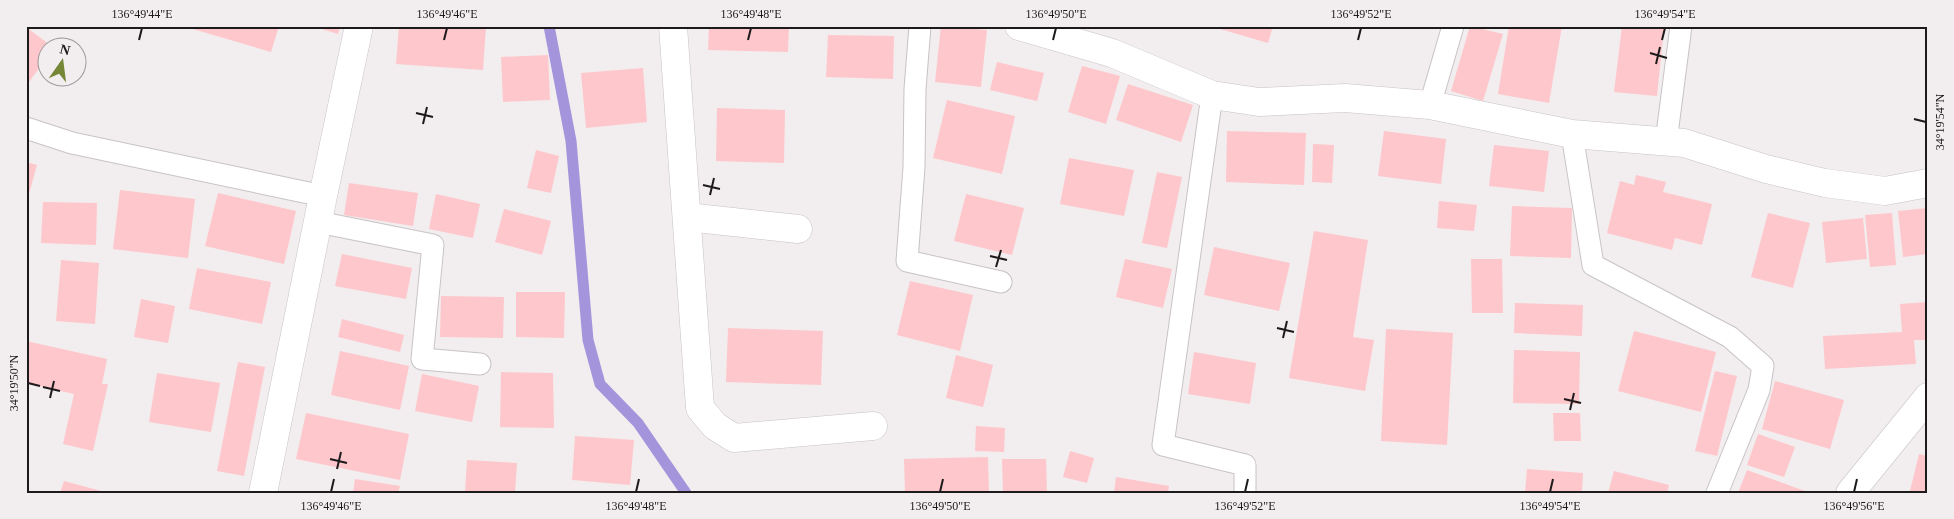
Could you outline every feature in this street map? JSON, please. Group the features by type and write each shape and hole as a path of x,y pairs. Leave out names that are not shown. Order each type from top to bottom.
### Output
{"street":[{"path":"263,493 359,26"},
{"path":"673,26 700,408 715,426 734,438 872,426"},
{"path":"1019,26 1112,53 1212,95 1259,102 1345,98 1430,105 1572,134 1684,143 1766,169 1825,183 1885,191 1928,183"},
{"path":"686,218 798,229"},
{"path":"1850,493 1928,397"}],"lane":[{"path":"920,26 915,89 914,167 907,261 1001,282"},
{"path":"1430,105 1454,26"},
{"path":"1666,142 1681,26"},
{"path":"1212,95 1163,445 1245,465 1245,493"},
{"path":"26,128 72,143 320,209 433,245 422,359 480,364"},
{"path":"1572,134 1593,265 1730,337 1763,366 1759,390 1717,493"}],"building":[{"path":"194,26 279,26 271,52 193,29"},
{"path":"312,26 340,26 338,34"},
{"path":"399,26 486,26 483,70 396,64"},
{"path":"709,26 789,26 788,52 708,50"},
{"path":"941,26 987,30 981,87 935,82"},
{"path":"1221,26 1273,26 1268,43 1220,29"},
{"path":"1470,26 1503,34 1483,101 1451,91"},
{"path":"1509,26 1562,26 1549,103 1498,94"},
{"path":"1622,26 1664,28 1657,96 1614,92"},
{"path":"26,27 41,38 38,38 38,70 26,86"},
{"path":"828,35 894,36 893,79 826,77"},
{"path":"548,55 550,100 503,102 501,57"},
{"path":"997,62 1044,73 1037,101 990,90"},
{"path":"1082,66 1120,76 1106,124 1068,112"},
{"path":"643,68 647,122 586,128 581,73"},
{"path":"1128,84 1193,105 1181,142 1116,120"},
{"path":"947,100 1015,116 1002,174 933,158"},
{"path":"717,108 785,110 784,163 716,161"},
{"path":"1227,131 1306,133 1304,185 1226,182"},
{"path":"1384,131 1446,139 1441,184 1378,176"},
{"path":"1313,144 1334,145 1332,183 1312,182"},
{"path":"1494,145 1549,151 1544,192 1489,186"},
{"path":"536,150 559,156 551,193 527,188"},
{"path":"1069,158 1134,170 1124,216 1060,204"},
{"path":"26,162 37,165 27,201 26,201"},
{"path":"1157,172 1182,177 1167,248 1142,243"},
{"path":"1636,175 1666,182 1663,192 1712,204 1702,245 1675,238 1672,250 1607,233 1620,181 1634,185"},
{"path":"349,183 418,193 413,226 344,215"},
{"path":"120,190 195,199 188,258 113,249"},
{"path":"218,193 296,211 284,264 205,246"},
{"path":"436,194 480,204 473,238 429,229"},
{"path":"966,194 1024,208 1012,255 954,241"},
{"path":"1439,201 1477,205 1474,231 1437,228"},
{"path":"43,202 97,203 96,245 41,243"},
{"path":"1512,206 1572,208 1571,258 1510,256"},
{"path":"1928,208 1928,254 1903,257 1898,211"},
{"path":"504,209 551,221 542,255 495,242"},
{"path":"1768,213 1810,223 1793,288 1751,277"},
{"path":"1892,213 1896,265 1870,267 1865,215"},
{"path":"1863,218 1867,259 1826,263 1822,222"},
{"path":"1314,231 1368,240 1353,337 1374,340 1365,391 1289,378"},
{"path":"1214,247 1290,263 1279,311 1204,295"},
{"path":"342,254 412,268 406,299 335,286"},
{"path":"1125,259 1172,269 1163,308 1116,297"},
{"path":"1471,259 1502,259 1503,313 1472,313"},
{"path":"61,260 99,263 95,324 56,321"},
{"path":"197,268 271,282 262,324 189,309"},
{"path":"910,281 973,295 960,351 897,335"},
{"path":"516,292 565,292 564,338 516,337"},
{"path":"441,296 504,297 503,338 440,337"},
{"path":"141,299 175,306 168,343 134,337"},
{"path":"1928,302 1928,340 1914,340 1916,364 1825,369 1823,336 1902,332 1900,304"},
{"path":"1515,303 1583,305 1582,336 1514,333"},
{"path":"342,319 404,335 400,352 338,337"},
{"path":"728,328 823,331 821,385 726,382"},
{"path":"1386,329 1453,333 1447,445 1381,441"},
{"path":"1634,331 1716,352 1701,412 1618,391"},
{"path":"26,341 107,359 102,384 108,384 93,451 63,444 74,394 26,383"},
{"path":"1514,350 1580,352 1579,404 1513,403"},
{"path":"340,351 409,366 400,410 331,395"},
{"path":"1194,352 1256,363 1250,404 1188,394"},
{"path":"956,355 993,365 983,407 946,398"},
{"path":"238,362 265,367 244,476 217,471"},
{"path":"1715,371 1737,376 1717,456 1695,451"},
{"path":"501,372 553,373 554,428 500,427"},
{"path":"157,373 220,383 211,432 149,422"},
{"path":"422,374 479,386 472,422 415,411"},
{"path":"1775,381 1844,400 1830,449 1762,429"},
{"path":"306,413 409,434 400,480 296,459"},
{"path":"1553,413 1580,413 1581,441 1554,441"},
{"path":"976,426 1005,428 1004,452 975,451"},
{"path":"1758,434 1795,447 1784,477 1747,465"},
{"path":"575,436 634,440 630,485 572,480"},
{"path":"1070,451 1094,458 1087,483 1063,477"},
{"path":"1919,454 1928,456 1928,493 1910,491"},
{"path":"988,457 989,493 905,493 904,459"},
{"path":"1002,459 1046,459 1047,493 1003,493"},
{"path":"467,460 517,463 515,493 465,492"},
{"path":"1527,469 1583,473 1582,493 1525,493"},
{"path":"1747,470 1805,491 1804,493 1738,493"},
{"path":"1614,471 1669,485 1667,493 1608,493"},
{"path":"1116,477 1169,486 1168,493 1114,493"},
{"path":"355,479 400,486 398,493 353,493"},
{"path":"64,481 105,492 105,493 60,493"}],"waterway":[{"path":"549,26 571,141 588,340 600,384 638,423 686,493"}]}
